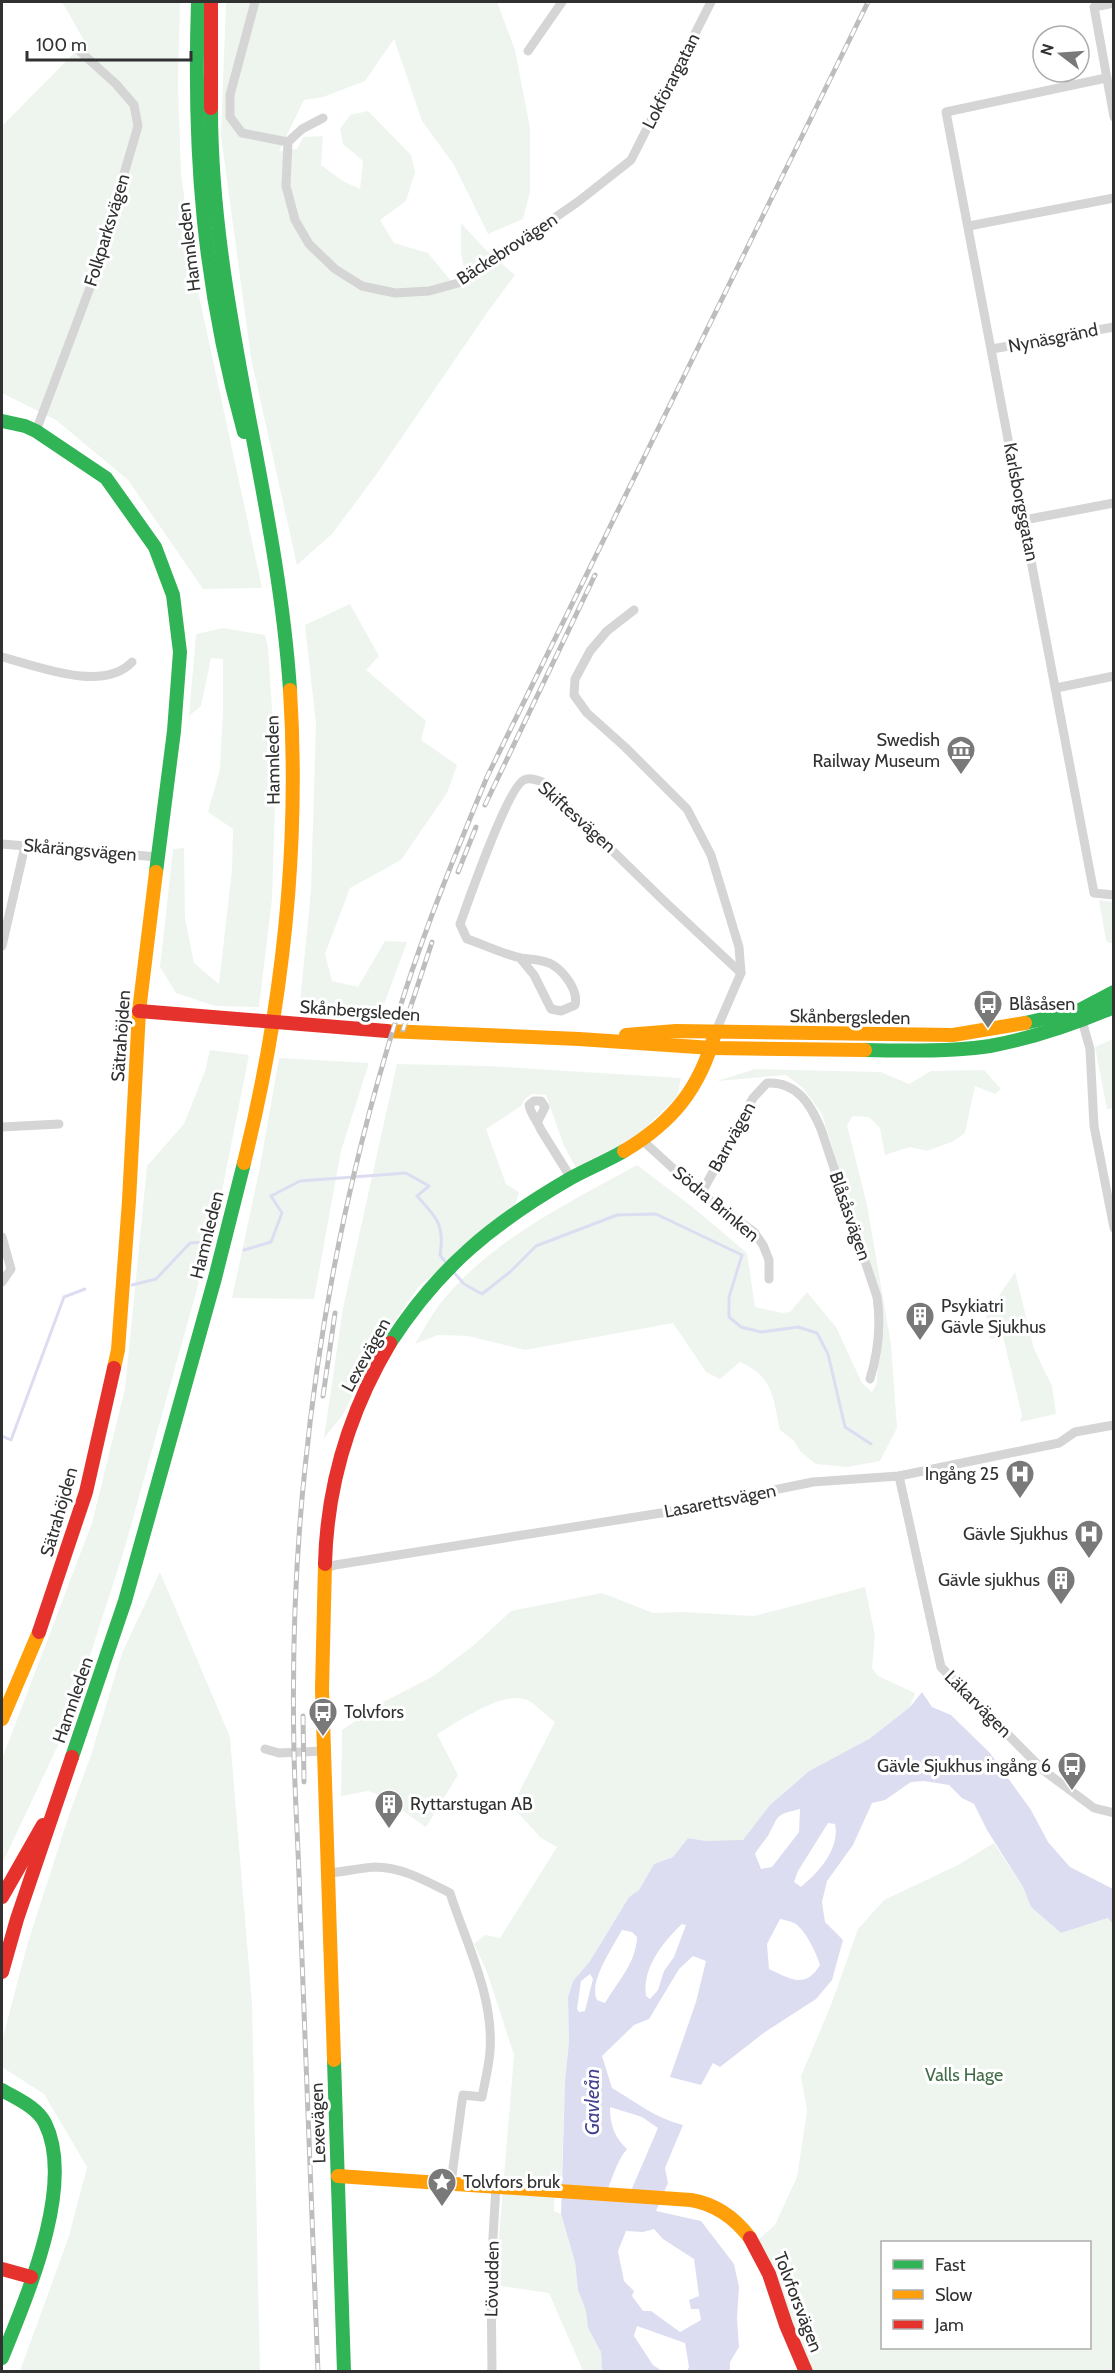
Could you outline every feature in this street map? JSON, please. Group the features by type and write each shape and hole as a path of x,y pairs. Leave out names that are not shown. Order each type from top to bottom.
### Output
{"street":[{"name":"Hamnleden","path":"198,2 197,126 209,268 225,365 260,482"},
{"name":"Hamnleden","path":"2,1971 17,1919 125,1602 179,1411 248,1146 276,1003 290,874 294,752 287,647 279,584 229,308 214,189 210,91 212,2"},
{"path":"255,2 230,95 230,117 242,133 288,142 302,129 323,118"},
{"path":"528,51 562,2"},
{"name":"Lokförargatan","path":"631,160 711,2"},
{"path":"1113,3 1094,7 1113,117"},
{"name":"Folkparksvägen","path":"36,431 94,277 138,126 134,105 116,84 74,46"},
{"name":"Karlsborgsgatan","path":"1106,78 946,112 1094,893 1113,896"},
{"name":"Bäckebrovägen","path":"288,142 286,186 295,220 309,244 335,269 362,286 395,293 429,291 462,282 579,201 631,160"},
{"path":"969,226 1113,198"},
{"name":"Nynäsgränd","path":"992,349 1113,327"},
{"name":"Sätrahöjden","path":"2,421 36,431 106,478 156,547 173,595 180,652 174,731 139,1011 118,1350 86,1492 44,1621 2,1719"},
{"path":"1024,520 1113,503"},
{"path":"634,610 606,631 590,651 575,679 574,695 587,713 626,747 687,809 711,855 740,947 741,973 715,1033"},
{"path":"2,657 76,675 97,677 114,675 124,670 132,662"},
{"path":"1056,688 1113,676"},
{"name":"Skiftesvägen","path":"520,957 467,939 460,924 488,851 516,788 524,780 534,779 542,782 741,973"},
{"name":"Skårängsvägen","path":"2,844 158,857"},
{"path":"2,946 25,846"},
{"path":"520,957 553,965 570,984 576,997 575,1005 561,1011 551,1009 534,975 520,957"},
{"name":"Skånbergsleden","path":"139,1011 425,1034 579,1039 712,1048 903,1051 989,1046 1052,1031 1080,1016 1113,992"},
{"name":"Skånbergsleden","path":"579,1039 676,1031 953,1035 1080,1016 1113,1007"},
{"path":"1080,1016 1090,1049 1094,1126 1113,1228"},
{"name":"Lexevägen","path":"344,2372 320,1644 329,1504 339,1456 369,1381 421,1298 462,1257 512,1216 571,1178 642,1140 669,1120 689,1097 700,1078 712,1048 715,1033"},
{"name":"Blåsåsvägen","path":"767,1083 777,1082 799,1092 814,1112 821,1130 878,1297 880,1313 875,1364 870,1379"},
{"name":"Barrvägen","path":"701,1194 753,1098 767,1083"},
{"path":"538,1121 541,1130 571,1178"},
{"path":"2,1127 59,1124"},
{"name":"Södra Brinken","path":"642,1140 701,1194 754,1232 769,1260 770,1280"},
{"path":"2,1237 11,1269 2,1282"},
{"name":"Lasarettsvägen","path":"324,1569 662,1514 813,1482 899,1476 1059,1443 1075,1432 1113,1425"},
{"name":"Läkarvägen","path":"899,1476 941,1667 1043,1770 1094,1808 1113,1813"},
{"path":"265,1749 279,1753 323,1750"},
{"path":"2,1897 59,1797"},
{"path":"328,1873 375,1867 398,1870 450,1893 480,1978 489,2018 490,2050 482,2097 463,2096 451,2183"},
{"path":"2,2090 39,2114 51,2133 56,2154 56,2173 51,2205 31,2277 2,2358"},
{"path":"338,2175 496,2186"},
{"name":"Tolvforsvägen","path":"496,2186 666,2197 694,2200 713,2206 748,2234 766,2262 787,2326 806,2372"},
{"name":"Lövudden","path":"492,2372 491,2271 496,2186"},
{"path":"2,2269 31,2277"}],"green space":[{"path":"62,2 180,2 178,86 181,173 194,272 262,588 203,589 128,480 56,420 2,393 2,126 85,42"},
{"path":"226,2 497,2 515,50 530,128 530,192 523,219 488,234 454,165 422,121 394,39 365,81 323,97 304,100 279,151 297,149 303,137 323,136 321,165 343,181 360,189 363,161 343,144 340,129 350,115 368,111 411,155 415,172 406,201 380,220 394,243 428,253 457,288 467,282 461,253 461,223 485,249 515,275 376,475 332,534 297,565 251,358 221,136"},
{"path":"350,604 379,656 366,670 426,721 421,740 457,765 447,793 401,860 350,888 325,954 332,981 358,987 385,941 407,942 380,1015 299,1012 311,890 316,724 305,625"},
{"path":"223,628 265,635 268,647 276,774 272,899 259,1007 215,1006 176,993 160,967 173,849 184,848 185,918 194,963 219,984 232,870 233,829 208,812 220,769 223,659 211,658 201,706 189,716 196,634"},
{"path":"1099,900 1113,902 1113,943 1106,940"},
{"path":"1113,1039 1113,1108 1107,1109 1095,1047"},
{"path":"210,1050 249,1055 216,1221 125,1547 68,1724 2,1864 2,1759 92,1523 125,1389 147,1166 184,1124 205,1071"},
{"path":"279,1058 369,1063 341,1151 314,1299 232,1298 259,1172"},
{"path":"397,1064 488,1066 681,1078 677,1097 651,1122 641,1139 579,1173 564,1146 546,1095 532,1094 521,1106 486,1129 506,1184 519,1192 513,1212 420,1285 374,1350 343,1415 324,1438 343,1308"},
{"path":"755,1069 881,1072 909,1084 931,1071 984,1070 1001,1089 995,1094 975,1086 965,1133 954,1141 927,1151 910,1147 885,1155 880,1128 869,1117 853,1116 847,1125 867,1205 891,1344 897,1428 880,1461 847,1467 816,1464 780,1430 773,1398 760,1374 740,1362 720,1379 706,1372 673,1323 525,1350 468,1336 438,1335 415,1344 439,1305 482,1261 531,1225 637,1165 695,1209 747,1253 755,1307 782,1313 790,1312 807,1292 836,1327 862,1383 872,1392 877,1383 880,1303 822,1114 803,1088 786,1075 717,1081"},
{"path":"1015,1272 1034,1349 1052,1386 1056,1414 1020,1422 1022,1415 1003,1337 990,1339 986,1315"},
{"path":"160,1572 230,1737 252,2003 260,2371 20,2371 69,2236 87,2167 44,2094 2,2067 2,2041 28,1942 91,1755 122,1653"},
{"path":"865,1587 875,1635 872,1668 878,1676 915,1693 910,1707 869,1739 809,1771 782,1794 743,1841 706,1841 688,1838 673,1857 654,1864 639,1890 629,1897 590,1961 573,1981 568,1997 569,2041 565,2082 561,2192 555,2194 554,2211 561,2214 575,2262 578,2290 586,2311 588,2328 601,2352 602,2368 605,2371 583,2371 549,2293 495,2285 514,2055 487,1972 474,1944 485,1935 500,1938 557,1847 541,1838 511,1808 555,1722 529,1701 519,1698 508,1699 482,1708 437,1734 458,1775 426,1827 380,1795 368,1791 341,1796 342,1730 383,1702 432,1677 474,1645 511,1611 602,1593 653,1613 683,1612 754,1616"},
{"name":"Valls Hage","path":"994,1843 1023,1887 1031,1907 1061,1933 1109,1918 1114,1924 1113,2371 806,2371 757,2241 775,2225 797,2177 807,2111 801,2076 831,2005 858,1929 884,1900 958,1865"}],"water":[{"name":"Gavleån","path":"922,1692 932,1707 951,1715 990,1753 1031,1810 1048,1842 1070,1867 1113,1889 1113,1924 1108,1918 1061,1933 1031,1907 1023,1887 987,1830 974,1804 962,1798 949,1785 924,1781 911,1782 885,1800 872,1803 853,1845 827,1881 822,1902 825,1922 843,1940 832,1980 816,1999 765,2032 720,2067 713,2063 701,2085 670,2077 696,2002 706,1961 693,1956 679,1969 649,2019 634,2025 602,2056 612,2088 655,2114 683,2125 665,2168 668,2183 656,2211 701,2221 734,2264 739,2287 737,2318 739,2347 730,2362 730,2371 687,2371 689,2367 685,2343 637,2326 634,2336 653,2365 662,2371 605,2371 602,2369 601,2352 588,2328 586,2311 578,2290 575,2262 561,2214 565,2082 569,2041 568,1997 573,1981 590,1961 629,1897 639,1890 654,1864 673,1857 688,1838 706,1841 743,1840 770,1805 809,1771 869,1739 910,1707","holes":["800,1809 799,1832 772,1867 761,1869 755,1854 777,1818 787,1812","828,1823 835,1824 834,1842 827,1859 801,1887 794,1882 798,1871","780,1919 794,1923 806,1936 820,1965 814,1973 803,1980 796,1980 769,1969 767,1944","682,1924 686,1925 674,1957 664,1971 658,1990 650,1999 646,1996 647,1975 655,1956","622,1930 632,1932 637,1937 630,1964 605,2003 597,2000 595,1993 603,1965","590,1974 593,1979 585,2011 579,2012 577,2009 581,1981","610,2107 642,2117 658,2128 627,2200 605,2196 617,2165 627,2149 616,2135","654,2229 663,2239 694,2259 699,2296 689,2300 691,2309 699,2309 701,2320 680,2332 651,2311 643,2311 632,2296 634,2291 624,2281 618,2251 626,2231 643,2232"]}],"waterway":[{"path":"244,1250 271,1242 282,1213 271,1196 300,1181 406,1173 429,1186 417,1196 438,1222 441,1236 440,1255 447,1264"},
{"path":"451,1269 464,1284 482,1294 510,1272 536,1246 617,1215 656,1214 742,1255 729,1297 729,1317 741,1327 761,1332 798,1327 817,1333 828,1354 845,1427 871,1444"},
{"path":"132,1285 156,1279 190,1243 207,1242"},
{"path":"2,1436 11,1440 64,1297 85,1289"}],"railway":[{"path":"318,2372 295,1771 293,1681 295,1610 302,1503 320,1348 355,1171 385,1055 412,970 487,777 868,2"},
{"path":"485,805 595,575"},
{"path":"458,872 476,827"},
{"path":"403,1030 432,942"},
{"path":"323,1396 335,1313"},
{"path":"303,1716 304,1782"}],"traffic: fast":[{"path":"198,2 197,113 204,219 219,324 244,432"},
{"path":"211,108 214,182 222,254 272,544 283,617 290,690"},
{"path":"2,421 36,431 106,478 155,547 173,595 180,652 174,731 156,872"},
{"path":"1025,1023 1078,1011 1114,992"},
{"path":"865,1050 944,1050 990,1046 1053,1030 1114,1007"},
{"path":"390,1343 428,1291 448,1269 492,1230 571,1178 624,1151"},
{"path":"72,1757 125,1601 215,1278 244,1163"},
{"path":"334,2060 344,2372"},
{"path":"2,2090 32,2108 45,2123 53,2148 55,2177 44,2241 23,2305 2,2358"}],"traffic: slow":[{"path":"244,1163 269,1046 285,928 292,809 290,690"},
{"path":"114,1368 118,1350 129,1201 139,1011 156,872"},
{"path":"626,1035 676,1031 953,1035 1025,1023"},
{"path":"387,1031 579,1039 712,1048 865,1050"},
{"path":"624,1151 657,1128 682,1102 701,1071 715,1033"},
{"path":"325,1564 322,1689 334,2060"},
{"path":"2,1719 39,1632"},
{"path":"338,2176 691,2200 724,2213 750,2238"}],"traffic: jam":[{"path":"211,2 211,108"},
{"path":"139,1011 387,1031"},
{"path":"325,1564 330,1505 343,1449 363,1395 390,1343"},
{"path":"39,1632 86,1492 114,1368"},
{"path":"2,1972 17,1919 72,1757"},
{"path":"2,1897 43,1825"},
{"path":"750,2238 769,2274 786,2325 806,2372"},
{"path":"2,2269 31,2277"}],"place":[{"name":"Swedish Railway Museum","path":"961,776"},
{"name":"Blåsåsen","path":"988,1030"},
{"name":"Psykiatri Gävle Sjukhus","path":"920,1342"},
{"name":"Ingång 25","path":"1020,1500"},
{"name":"Gävle Sjukhus","path":"1089,1560"},
{"name":"Gävle sjukhus","path":"1061,1606"},
{"name":"Tolvfors","path":"323,1738"},
{"name":"Gävle Sjukhus ingång 6","path":"1072,1792"},
{"name":"Ryttarstugan AB","path":"389,1830"},
{"name":"Tolvfors bruk","path":"442,2208"}]}
